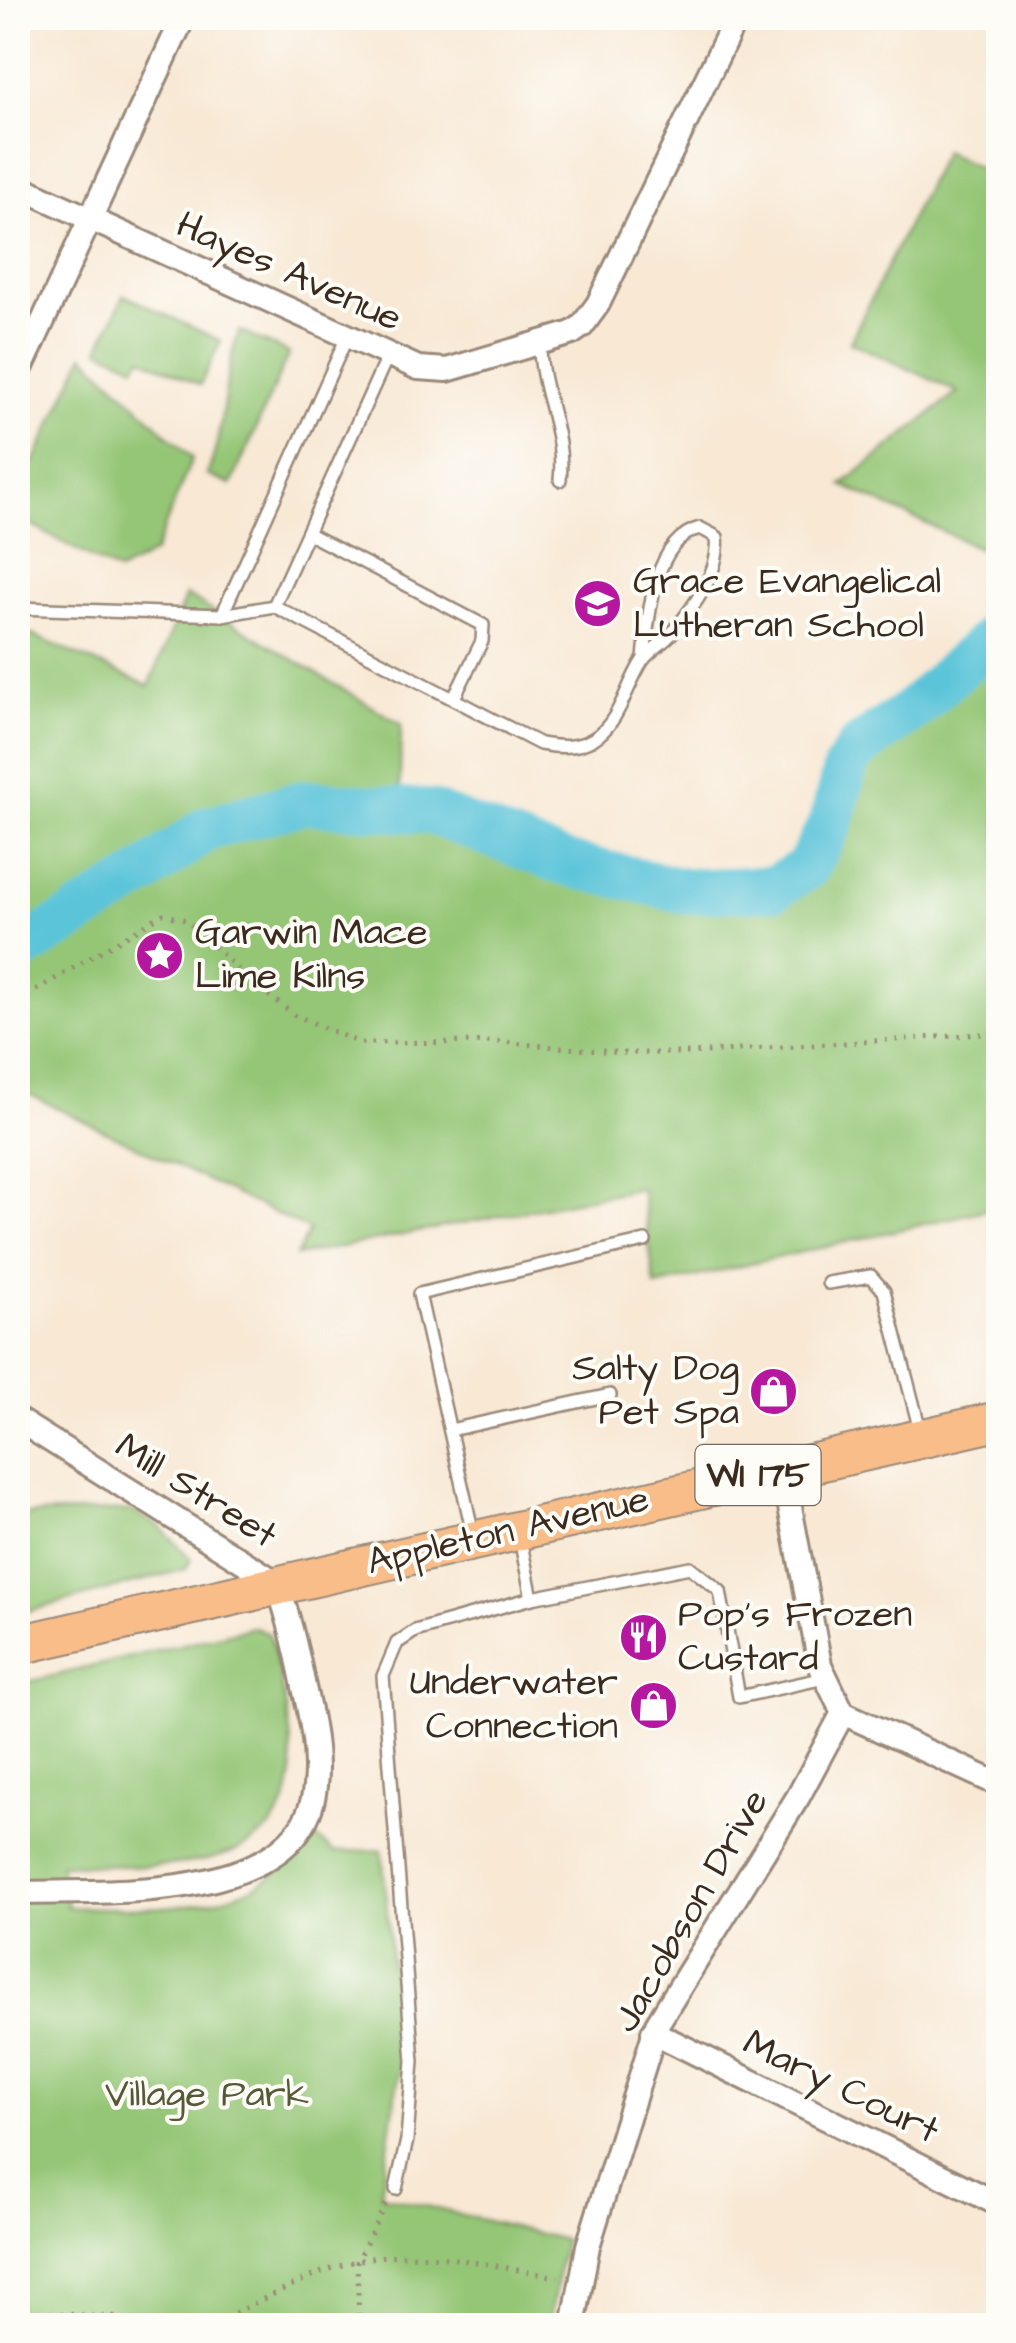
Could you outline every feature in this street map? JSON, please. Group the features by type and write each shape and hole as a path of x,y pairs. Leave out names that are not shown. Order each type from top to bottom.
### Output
{"main road":[{"name":"Appleton Avenue","path":"18,1645 998,1421"}],"street":[{"path":"18,376 183,18"},
{"name":"Hayes Avenue","path":"18,186 347,337 437,372 540,343 582,326 598,304 736,18"},
{"name":"Mill Street","path":"18,1420 277,1584 312,1720 315,1789 304,1823 268,1858 224,1876 164,1888 18,1892"},
{"path":"783,1470 825,1678 842,1713 903,1737 998,1784"},
{"name":"Jacobson Drive","path":"573,2326 588,2246 654,2032 798,1797 842,1713"},
{"name":"Mary Court","path":"654,2032 998,2204"}],"lane":[{"path":"222,615 347,337"},
{"path":"540,343 540,371 562,460 560,480"},
{"path":"274,606 388,354"},
{"path":"18,608 222,615 274,606 540,744 567,748 594,739 615,714 644,659 671,634 708,582 719,554 717,537 700,528 683,532 667,552 647,626 644,659"},
{"path":"309,534 483,625 482,641 454,698"},
{"path":"474,1538 420,1294 645,1241"},
{"path":"828,1282 871,1276 884,1291 922,1438"},
{"path":"450,1430 610,1395"},
{"path":"518,1529 532,1598"},
{"path":"396,2189 407,2140 413,2061 383,1676 387,1658 397,1642 415,1631 532,1598 690,1567 720,1592 739,1696 825,1678"}],"path":[{"path":"18,1001 164,914 186,920 257,987 296,1015 359,1043 501,1042 624,1053 690,1053 998,1033"},
{"path":"359,2326 357,2262 375,2218 396,2189"},
{"path":"218,2326 227,2316 357,2262 414,2255 582,2280"},
{"path":"18,2310 113,2317 132,2326"}],"green space":[{"path":"944,151 998,178 998,557 842,485 958,392 850,342"},
{"path":"124,295 221,341 200,385 141,357 135,366 99,349"},
{"path":"239,331 289,353 231,485 207,475"},
{"path":"84,355 192,458 154,553 118,572 18,518 18,496"},
{"path":"186,595 401,724 399,830 460,835 629,896 710,910 750,908 786,897 819,877 835,853 855,788 869,760 898,731 998,655 998,1207 655,1286 641,1188 296,1256 309,1230 18,1089 18,629 149,686"},
{"path":"130,1510 159,1526 191,1559 186,1569 18,1614 18,1515"},
{"name":"Village Park","path":"253,1627 268,1633 272,1641 288,1721 292,1769 284,1806 265,1833 237,1850 204,1860 167,1865 60,1864 67,1907 166,1907 217,1900 261,1883 312,1834 334,1852 382,1850 400,2064 381,2195 564,2240 549,2325 18,2325 18,1632 28,1682"}],"waterway":[{"path":"18,947 26,947 134,881 206,829 304,802 430,812 566,864 685,891 774,888 807,868 831,823 845,768 858,748 911,711 998,632"}],"place":[{"name":"Grace Evangelical Lutheran School","path":"598,604"},
{"name":"Garwin Mace Lime Kilns","path":"160,955"},
{"name":"Salty Dog Pet Spa","path":"774,1391"},
{"name":"Pop's Frozen Custard","path":"643,1637"},
{"name":"Underwater Connection","path":"653,1705"}]}
